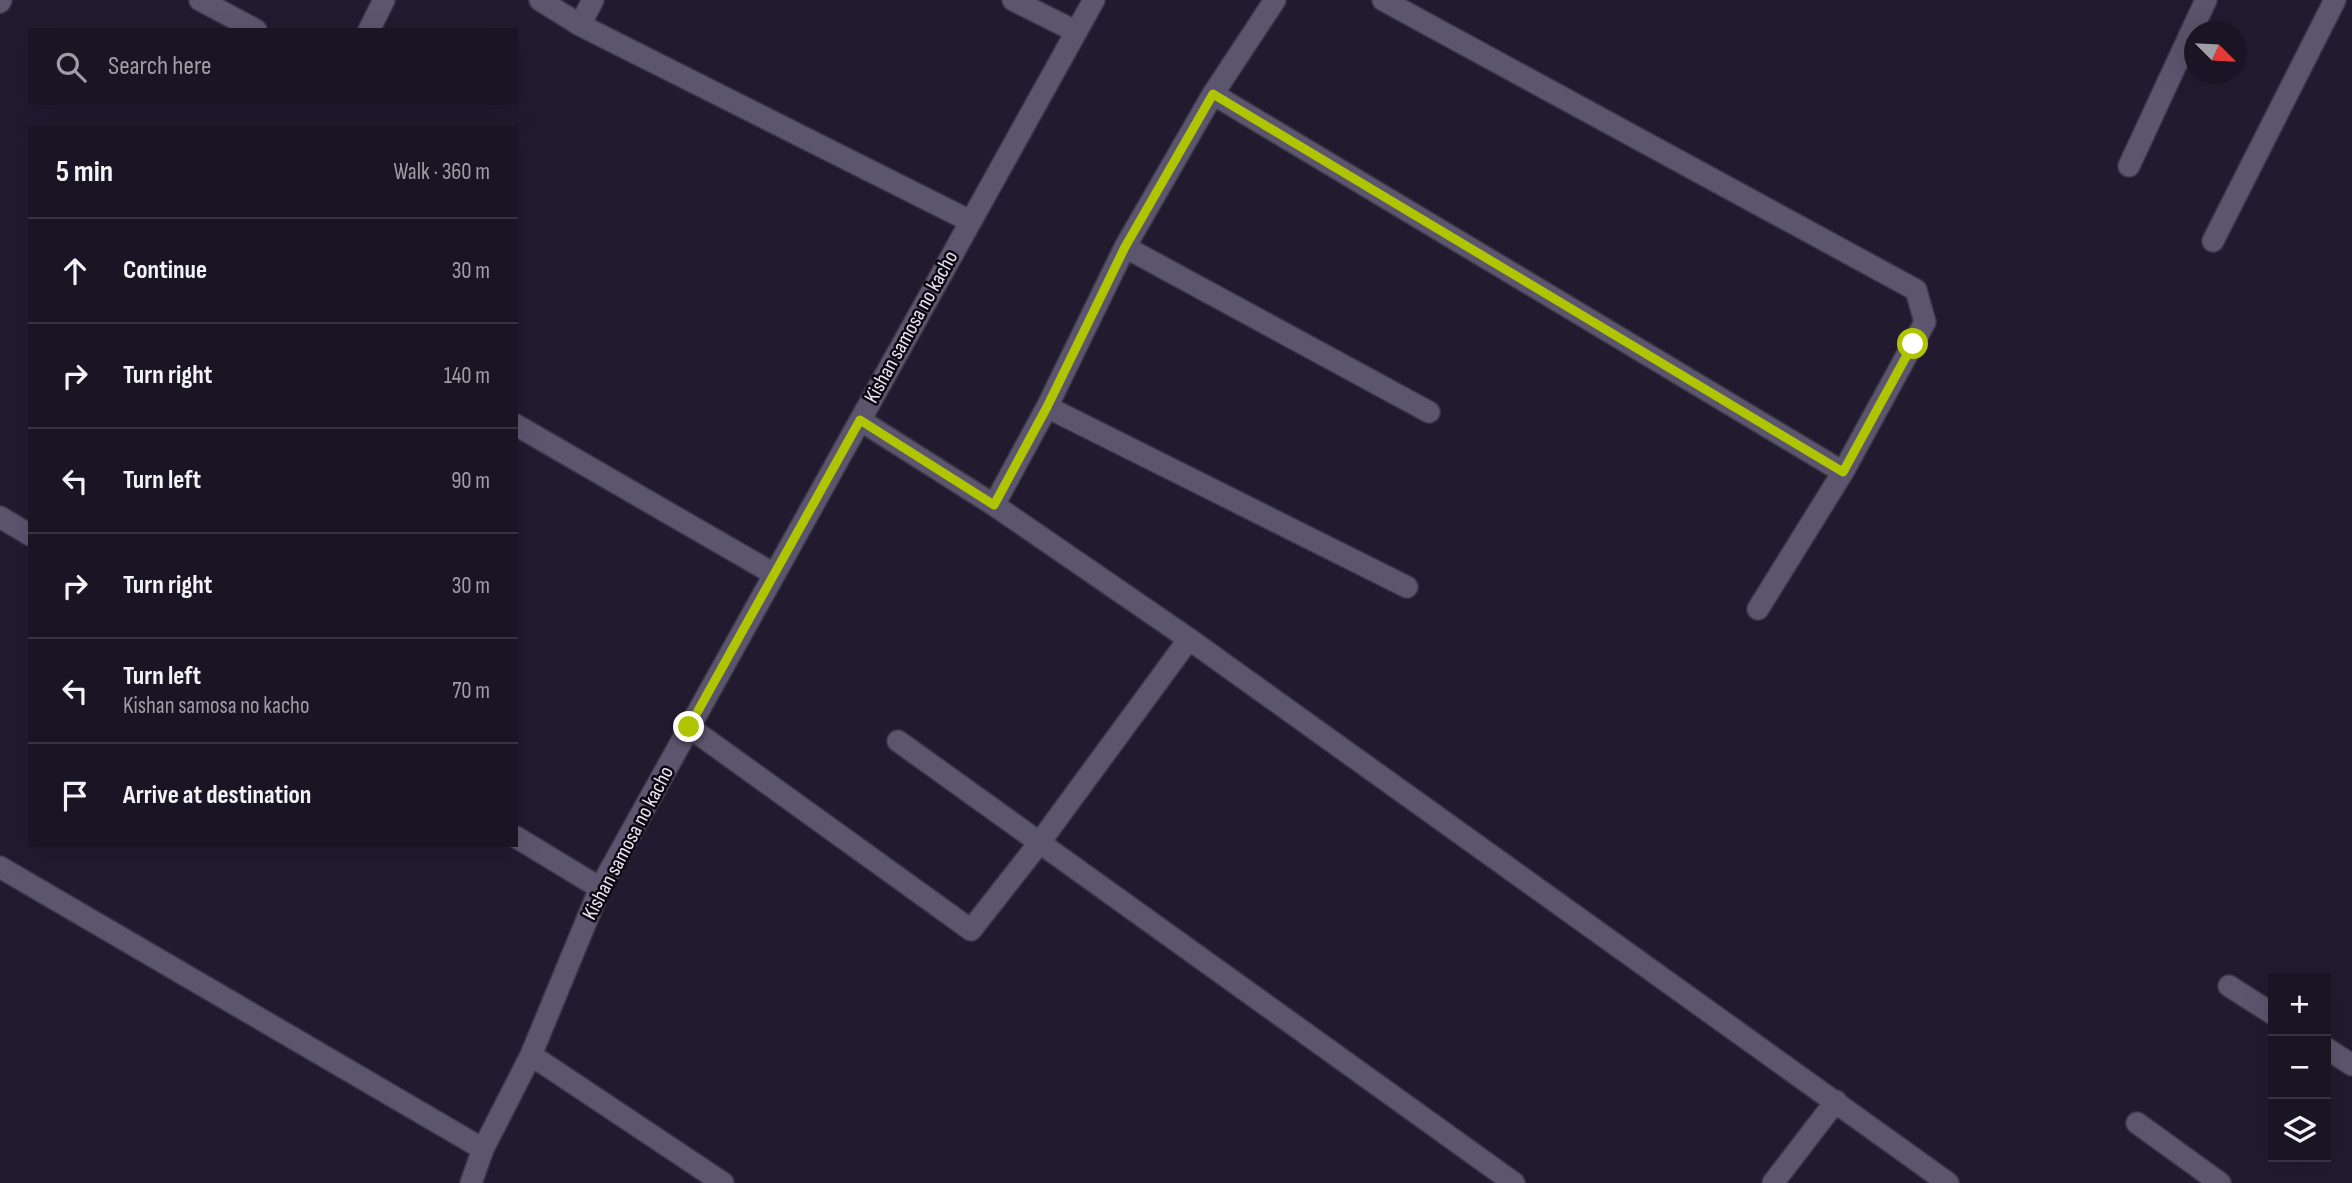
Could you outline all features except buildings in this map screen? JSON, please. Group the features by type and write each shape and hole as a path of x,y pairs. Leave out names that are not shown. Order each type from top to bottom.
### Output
{"street":[{"path":"200,0 252,28"},
{"path":"370,28 384,0"},
{"path":"540,0 580,25 970,221"},
{"path":"580,25 593,0"},
{"path":"1013,0 1075,31"},
{"name":"Kishan samosa no kacho","path":"471,1183 483,1149 531,1055 600,888 1094,0"},
{"path":"994,505 1047,407 1125,247 1213,94 1275,0"},
{"path":"1383,0 1916,289 1925,322 1843,472 1758,609"},
{"path":"2129,166 2206,0"},
{"path":"2213,241 2335,0"},
{"path":"1213,94 1843,472"},
{"path":"1125,247 1429,412"},
{"path":"1047,407 1408,587"},
{"path":"860,420 994,505 1189,639 1948,1183"},
{"path":"518,426 774,574"},
{"path":"0,517 28,534"},
{"path":"689,727 971,930 1040,842 1189,639"},
{"path":"898,741 1514,1183"},
{"path":"518,837 600,888"},
{"path":"0,867 483,1149"},
{"path":"2230,986 2268,1011"},
{"path":"2331,1051 2352,1065"},
{"path":"531,1055 723,1183"},
{"path":"1773,1183 1836,1101"},
{"path":"2137,1123 2220,1183"}],"route":[{"path":"689,727 860,420 994,505 1047,407 1125,247 1213,94 1843,472 1913,344"}]}
